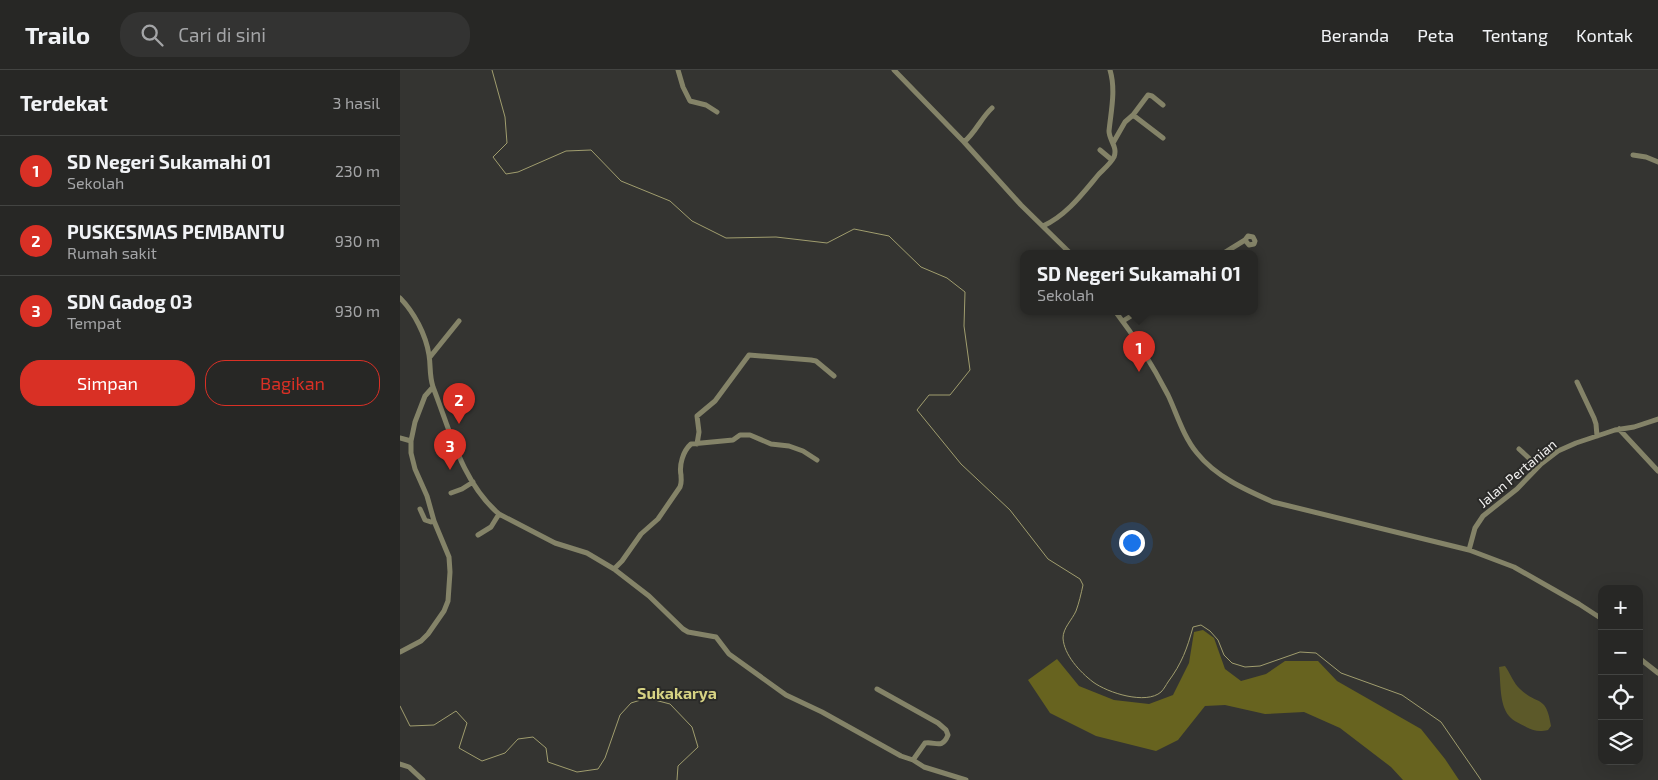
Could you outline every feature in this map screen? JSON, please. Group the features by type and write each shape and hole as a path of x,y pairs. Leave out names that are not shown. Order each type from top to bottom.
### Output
{"street":[{"path":"678,70 690,101 717,112"},
{"path":"894,70 964,142 1008,191 1067,250"},
{"path":"1043,226 1050,223 1076,202 1115,154 1109,134 1110,113 1113,101 1110,70"},
{"path":"1113,143 1125,122 1133,116 1148,95 1163,104"},
{"path":"964,142 975,130 984,115 992,108"},
{"path":"1133,116 1163,138"},
{"path":"1100,150 1112,160"},
{"path":"1633,155 1646,157 1658,162"},
{"path":"1229,250 1246,240"},
{"path":"400,298 419,327 427,344 430,357 429,376 457,451 473,482 492,508 499,514 555,543 587,553 614,569 649,596 688,632 716,637 729,654 786,694 924,767 966,780"},
{"path":"1118,315 1162,384 1197,453 1222,475 1246,490 1273,502 1469,550 1514,567 1598,616"},
{"path":"1123,321 1133,315"},
{"path":"430,357 459,321"},
{"path":"697,444 699,434 697,416 715,401 749,355 816,361 834,376"},
{"path":"1577,382 1594,418 1597,436"},
{"path":"400,652 421,641 428,634 444,611 448,600 449,557 434,521 428,496 413,464 411,440 412,430 421,405 425,396 433,387"},
{"name":"Jalan Pertanian","path":"1469,550 1474,528 1481,518 1561,448 1619,429 1634,427 1658,419"},
{"path":"1619,429 1658,471"},
{"path":"614,569 622,561 640,534 658,519 680,487 682,481 680,469 685,452 691,444 733,440 740,434 750,435 771,444 789,446 804,451 817,460"},
{"path":"400,438 411,440"},
{"path":"1519,450 1532,461 1536,469"},
{"path":"451,493 473,482"},
{"path":"420,509 425,520 434,521"},
{"path":"478,535 491,526 499,514"},
{"path":"1643,661 1658,673"},
{"path":"877,689 938,723 946,730 948,735 944,742 938,744 924,743 913,760"},
{"path":"400,764 409,767 423,780"}],"shaded area":[{"path":"1203,630 1214,638 1225,669 1241,681 1266,674 1285,661 1318,661 1337,681 1421,729 1459,780 1403,780 1391,767 1340,728 1304,712 1265,714 1225,705 1205,706 1178,740 1156,751 1096,736 1050,713 1028,680 1057,659 1079,686 1114,700 1149,704 1173,695 1189,663 1194,632"},
{"path":"1505,666 1518,687 1547,709 1551,726 1548,730 1539,731 1532,729 1509,716 1502,699 1500,686 1499,667"}],"waterway":[{"path":"492,70 505,117 507,143 493,157 506,174 518,172 566,151 591,150 621,181 670,201 692,221 726,238 776,237 827,243 854,229 889,236 921,267 947,278 965,292 964,326 970,370 950,395 929,395 917,410 961,464 1010,510 1048,559 1080,579 1083,585 1079,602 1064,631 1063,638 1066,651 1074,663 1093,682 1108,690 1127,696 1154,696 1162,691 1177,668 1193,627 1201,625 1218,640 1224,655 1232,663 1245,667 1260,666 1300,652 1316,653 1341,673 1402,695 1441,722 1481,780"},
{"path":"400,706 410,726 434,725 456,711 467,723 459,748 482,761 505,753 518,739 533,737 546,748 548,762 577,772 598,769 605,758 620,715 631,703 647,698 670,704 692,727 698,747 678,766 677,780"}],"place":[{"name":"SD Negeri Sukamahi 01","path":"1139,372"},
{"name":"PUSKESMAS PEMBANTU","path":"459,424"},
{"name":"SDN Gadog 03","path":"450,470"}],"district":[{"name":"Sukakarya","path":"677,692"}]}
